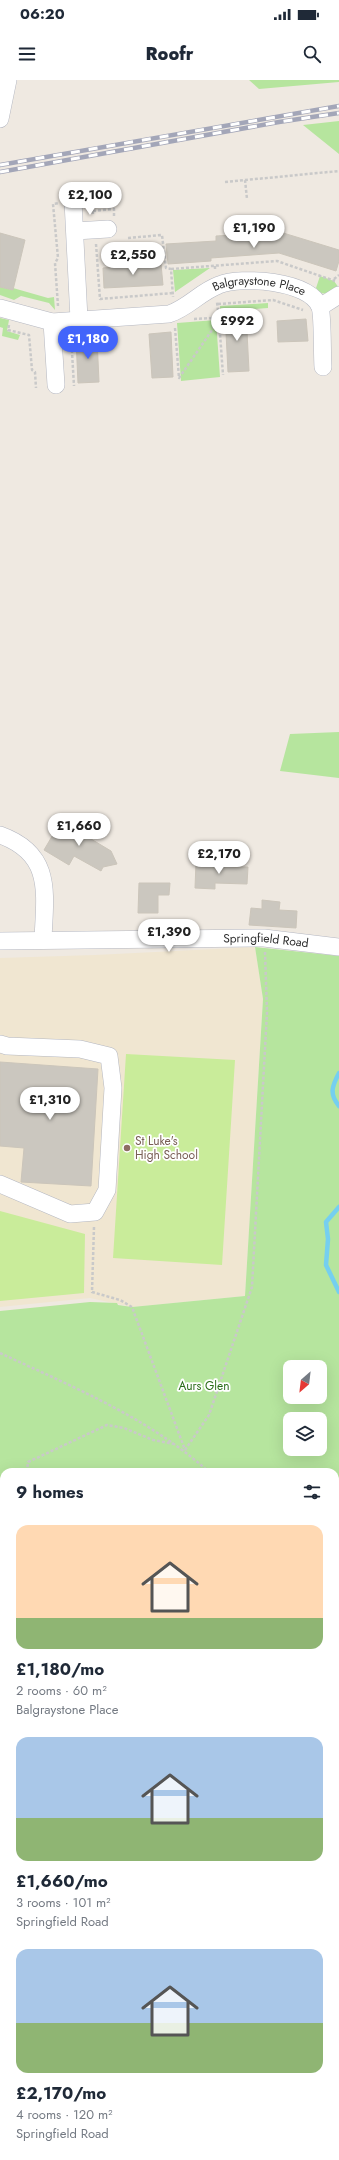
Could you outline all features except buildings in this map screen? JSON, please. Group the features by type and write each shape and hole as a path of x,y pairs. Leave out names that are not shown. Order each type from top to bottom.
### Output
{"street":[{"path":"0,119 8,80"},
{"path":"73,201 75,231 75,326"},
{"path":"75,231 101,230"},
{"name":"Balgraystone Place","path":"6,310 75,326 100,318 169,314 181,310 221,284 256,280 280,282 302,289 312,296 320,307 323,368"},
{"name":"Balgraystone Place","path":"320,307 339,295"},
{"path":"56,321 56,385"},
{"path":"0,835 27,849 40,867 44,886 43,939"},
{"name":"Springfield Road","path":"0,940 264,938 339,947"},
{"path":"0,1044 7,1046 80,1049 109,1056 113,1088 107,1190 95,1212 70,1214 0,1184"}],"path":[{"path":"225,182 339,171"},
{"path":"245,180 247,198"},
{"path":"56,321 55,263 58,258 53,204 73,201"},
{"path":"92,201 101,230 100,318"},
{"path":"334,278 339,275"},
{"path":"100,298 173,293"},
{"path":"218,304 273,300 302,310 320,307"},
{"path":"6,310 8,330 29,335 32,370 35,372 36,388"},
{"path":"191,319 214,318 219,320 223,375"},
{"path":"74,386 75,326"},
{"path":"185,1450 209,1415 252,1287 267,1012 264,938"},
{"path":"92,1212 94,1215 92,1292 120,1300 132,1307 185,1450"},
{"path":"0,1353 128,1414 185,1450 205,1468"},
{"path":"26,1468 28,1462 107,1425 124,1428 153,1440 176,1445"}],"shaded area":[{"name":"St Luke's High School","path":"255,947 263,999 245,1296 132,1307 90,1298 0,1307 0,958"}],"green space":[{"path":"249,80 339,80 339,82 259,89"},
{"path":"339,121 339,154 303,125"},
{"path":"210,268 175,292 173,270"},
{"path":"320,276 334,281 339,288 327,293 321,293 316,288"},
{"path":"0,287 13,290 13,288 48,298 54,297 55,310 49,303 21,296 14,300 0,295"},
{"path":"268,303 268,308 220,311 220,306"},
{"path":"0,318 9,320 7,331 20,335 18,340 2,336 3,328 0,327"},
{"path":"216,320 220,377 181,381 177,323"},
{"path":"339,732 339,778 280,771 290,734"},
{"name":"Aurs Glen","path":"255,947 339,956 339,1468 0,1468 0,1311 90,1302 117,1303 118,1305 132,1307 245,1296 263,999"},
{"path":"126,1054 235,1060 222,1265 113,1258"},
{"path":"0,1211 85,1234 84,1293 0,1301"}],"waterway":[{"path":"339,1073 333,1086 334,1098 339,1106"},
{"path":"339,1207 326,1222 328,1239 326,1265 339,1292"}],"railway":[{"path":"0,165 339,106"},
{"path":"0,172 279,122 339,113"}],"place":[{"name":"St Luke's High School","path":"127,1148"}]}
